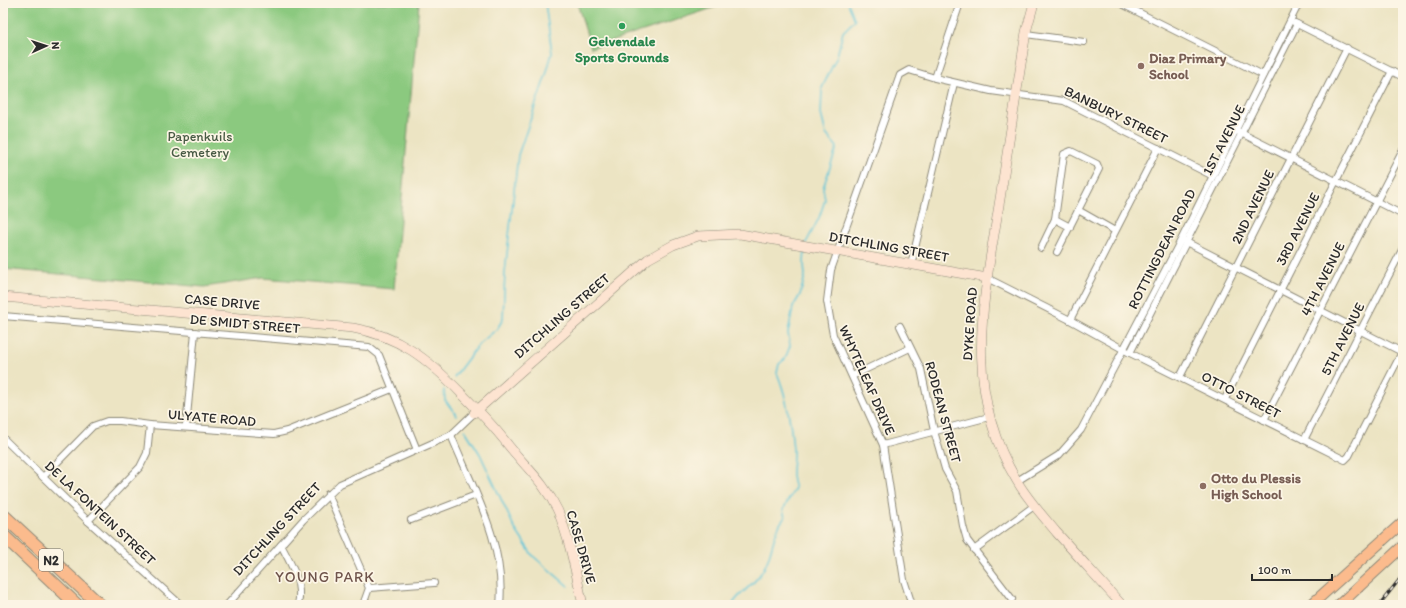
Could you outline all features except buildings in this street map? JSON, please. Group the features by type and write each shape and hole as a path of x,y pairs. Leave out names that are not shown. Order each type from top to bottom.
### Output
{"highway":[{"name":"N2","path":"3,515 100,605"},
{"name":"N2","path":"3,535 77,605"}],"main road":[{"path":"1311,605 1403,522"},
{"path":"1339,605 1403,546"}],"street":[{"path":"934,78 960,3"},
{"name":"DYKE ROAD","path":"1034,3 1026,34 987,278 980,347 982,379 989,417 1000,448 1017,481 1034,506 1122,605"},
{"path":"1120,3 1263,76"},
{"name":"ROTTINGDEAN ROAD","path":"1017,481 1059,455 1073,441 1086,423 1123,349 1184,241 1213,176 1238,132 1263,76 1299,3"},
{"path":"1290,20 1392,70 1403,77"},
{"name":"1ST AVENUE","path":"1130,353 1238,132 1298,24"},
{"path":"1026,34 1084,42"},
{"name":"2ND AVENUE","path":"1180,377 1347,48"},
{"name":"WHYTELEAF DRIVE","path":"912,605 904,580 883,445 833,335 828,313 827,290 837,252 900,75 909,70 934,78"},
{"name":"3RD AVENUE","path":"1225,399 1392,70"},
{"name":"BANBURY STREET","path":"934,78 991,91 1057,99 1071,104 1213,176"},
{"path":"911,265 954,83"},
{"path":"1238,132 1403,215"},
{"path":"1070,320 1158,148"},
{"name":"4TH AVENUE","path":"1264,420 1403,150"},
{"path":"1042,248 1055,219 1063,156 1067,152 1070,152 1097,164 1099,167 1057,252"},
{"path":"1078,210 1115,231"},
{"path":"1055,219 1070,227"},
{"name":"DITCHLING STREET","path":"227,605 328,494 340,484 451,435 476,411 648,259 673,245 698,236 726,234 753,236 813,248 987,278"},
{"path":"1184,241 1320,311 1402,351"},
{"name":"5TH AVENUE","path":"1304,440 1403,248"},
{"name":"OTTO STREET","path":"987,278 1070,320 1130,353 1225,399 1344,460 1348,458 1402,351"},
{"name":"CASE DRIVE","path":"3,297 353,328 374,332 397,341 441,372 533,472 545,488 558,511 571,552 583,605"},
{"name":"DE SMIDT STREET","path":"3,316 363,346 373,349 379,355 417,450"},
{"name":"RODEAN STREET","path":"900,326 922,373 934,431 945,469 957,489 965,533 974,550 1012,599"},
{"path":"186,427 195,332"},
{"name":"RODEAN STREET","path":"852,376 910,348"},
{"name":"ULYATE ROAD","path":"43,477 93,426 107,421 264,434 281,433 392,389"},
{"path":"883,445 989,417"},
{"path":"88,521 140,468 147,452 150,425"},
{"path":"451,435 492,534 496,549 500,578 500,605"},
{"name":"DE LA FONTEIN STREET","path":"3,438 88,521 180,605"},
{"path":"328,494 368,588 363,605"},
{"path":"411,520 476,495"},
{"path":"974,550 1034,506"},
{"path":"281,545 298,582 300,597 298,605"},
{"path":"368,588 434,583"}],"green space":[{"name":"Papenkuils Cemetery","path":"3,3 419,3 394,289 263,278 204,287 3,269"},
{"name":"Gelvendale Sports Grounds","path":"577,3 728,3 591,48"}],"waterway":[{"path":"454,377 479,344 497,329 503,319 505,272 518,155 546,75 552,53 545,3"},
{"path":"806,243 819,218 825,200 823,188 837,147 826,134 821,114 822,88 837,56 843,32 855,20 848,3"},
{"path":"732,605 738,597 756,580 764,569 780,523 785,517 783,510 795,488 792,478 793,449 789,420 783,390 777,373 779,364 785,359 790,346 788,333 793,307 800,295 805,276 805,248"},
{"path":"444,390 445,400 457,416"},
{"path":"465,430 480,454 515,529 533,556 568,586"}],"railway":[{"path":"1379,605 1403,575"}],"place":[{"name":"Gelvendale Sports Grounds","path":"622,26"},
{"name":"Diaz Primary School","path":"1141,66"},
{"name":"Otto du Plessis High School","path":"1203,486"}],"district":[{"name":"YOUNG PARK","path":"325,577"}]}
